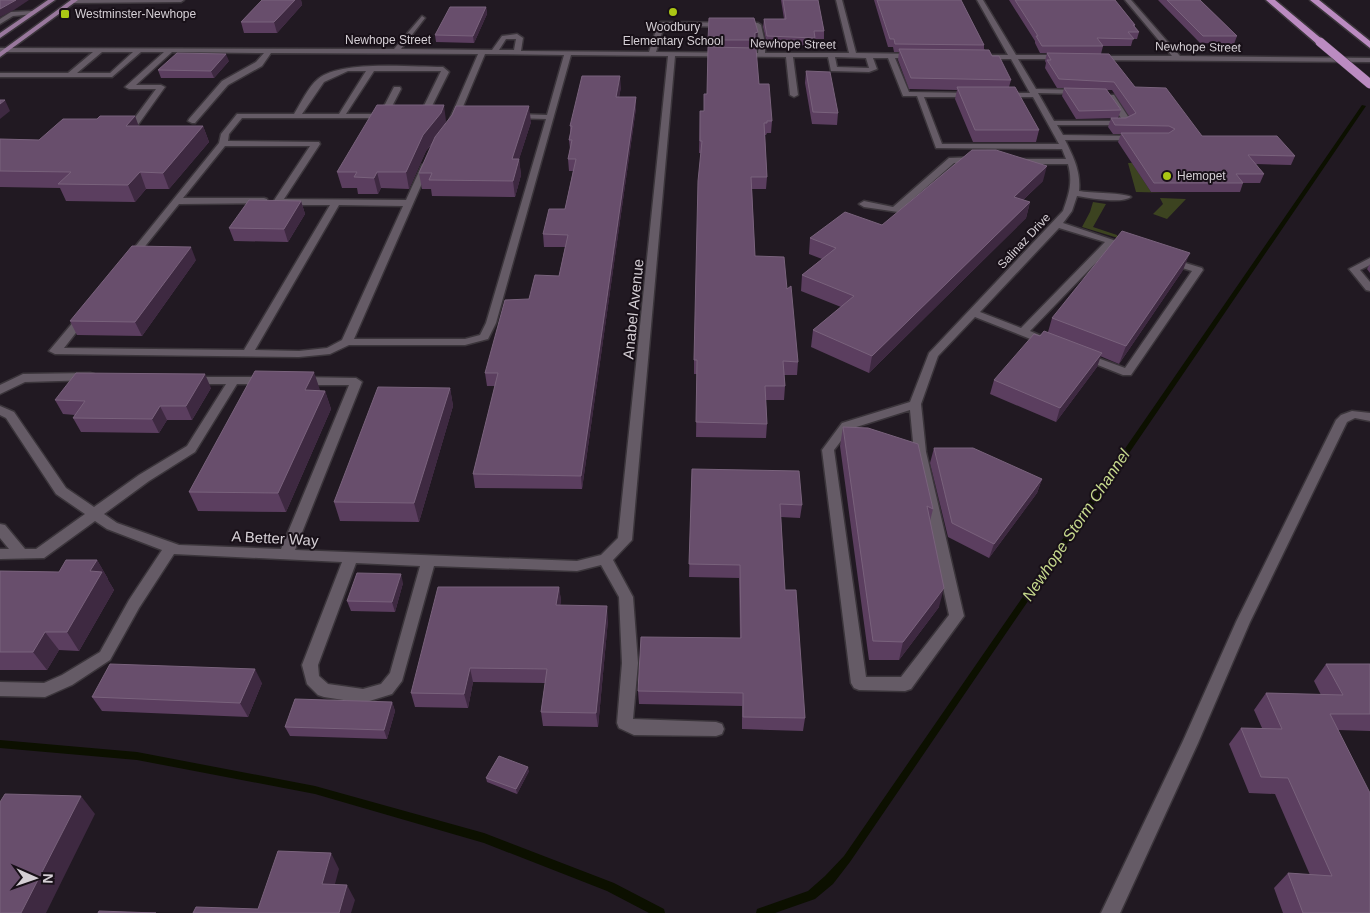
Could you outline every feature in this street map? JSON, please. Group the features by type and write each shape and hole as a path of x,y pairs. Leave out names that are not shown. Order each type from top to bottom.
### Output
{"highway":[{"path":"1270,0 1370,84"},
{"path":"1314,0 1369,44"}],"main road":[{"path":"0,36 3,31 52,0"},
{"path":"2,52 74,0"}],"street":[{"path":"74,0 181,0"},
{"path":"839,0 853,56"},
{"name":"Salinaz Drive","path":"915,404 933,355 1057,224 1070,205 1074,194 1076,177 1066,148 980,0"},
{"path":"1128,0 1177,58"},
{"path":"0,14 33,13"},
{"path":"0,22 11,14"},
{"path":"396,52 422,18"},
{"path":"652,54 661,24 758,25 762,43 761,55"},
{"path":"494,52 504,37 513,33 520,38 517,52"},
{"path":"70,75 100,50"},
{"path":"0,75 112,75 140,50"},
{"path":"132,127 142,116 145,108 161,87 129,87 170,50"},
{"path":"192,121 225,83 259,64 269,50"},
{"name":"Newhope Street","path":"2,52 269,50 919,56"},
{"path":"449,129 451,116 483,52"},
{"path":"92,306 55,351 300,354 330,351 347,342 465,342 484,337 491,323 548,131 550,117 568,53"},
{"name":"Anabel Avenue","path":"605,559 625,540 672,54"},
{"path":"789,55 794,95"},
{"path":"831,56 834,69 852,70 873,69 869,56"},
{"path":"891,56 905,93 920,95 984,95"},
{"path":"975,57 1071,58"},
{"name":"Newhope Street","path":"1090,58 1370,60"},
{"path":"342,116 372,68"},
{"path":"296,116 321,80 347,70 372,68 444,69 445,72 427,116 413,116"},
{"path":"383,116 398,89"},
{"path":"994,95 1085,92"},
{"path":"1051,123 1126,123 1127,121 1110,95 1103,92"},
{"path":"920,95 939,146 1066,148"},
{"path":"122,268 223,143 225,134 240,116 393,116"},
{"path":"451,116 464,116"},
{"path":"502,116 550,117"},
{"path":"1060,137 1140,138"},
{"path":"223,143 316,144 278,202"},
{"path":"347,342 432,152"},
{"path":"864,204 895,210 952,160 989,160"},
{"path":"1008,161 1072,162"},
{"path":"1074,194 1127,197"},
{"path":"177,201 410,203"},
{"path":"248,353 336,202"},
{"path":"1057,224 1137,250"},
{"path":"1023,332 1111,242"},
{"path":"1075,353 1127,373 1198,270 1155,256"},
{"path":"1370,261 1354,269 1370,288"},
{"path":"973,312 1058,346"},
{"path":"0,390 23,378 102,378"},
{"path":"181,380 356,382 286,555"},
{"path":"0,554 39,554 144,478 191,449 233,380"},
{"path":"915,404 920,452 957,616 905,684 859,683 828,450 846,426 915,404"},
{"name":"A Better Way","path":"0,410 10,415 61,491 112,526 178,550 577,566 605,559"},
{"path":"1110,913 1190,743 1243,622 1342,420 1348,415 1359,414 1370,417"},
{"path":"0,530 21,554"},
{"path":"0,689 45,690 67,680 105,656 134,604 171,547"},
{"path":"351,558 310,665 312,679 324,690 363,696 386,689 397,676 428,561"},
{"path":"605,559 626,597 630,663 625,723 634,728 716,729"}],"green space":[{"path":"1128,163 1132,163 1151,192 1178,193 1136,192"},
{"path":"1160,198 1186,199 1167,219 1153,214 1163,204"},
{"path":"1093,202 1106,204 1093,227 1117,235 1118,238 1082,227"}],"building":[{"path":"0,0 16,0 0,9"},
{"path":"262,0 295,0 274,22 241,22"},
{"path":"783,0 818,0 824,31 814,31 815,38 767,36 764,19 786,19"},
{"path":"877,0 961,0 984,45 895,44 894,39 890,39"},
{"path":"1015,0 1115,0 1139,32 1128,32 1134,39 1097,38 1103,46 1042,46 1036,36 1038,36"},
{"path":"1167,0 1200,0 1237,36 1203,36"},
{"path":"450,7 486,7 473,36 435,35"},
{"path":"709,18 754,18 758,32 755,33 755,40 708,40"},
{"path":"708,47 756,48 759,84 769,84 772,121 764,123 767,177 751,177 755,256 784,257 787,289 791,286 798,362 783,361 785,386 765,386 767,424 696,422 697,360 694,360 698,181 702,141 700,141 700,111 704,111 704,94 707,94"},
{"path":"899,49 989,50 992,56 999,56 1011,80 911,78"},
{"path":"177,53 226,54 211,71 158,70"},
{"path":"1047,53 1109,54 1135,87 1166,88 1202,136 1277,136 1295,156 1248,155 1264,174 1236,174 1243,183 1154,183 1121,133 1169,133 1175,129 1169,126 1115,125 1111,118 1126,118 1136,113 1114,82 1059,79 1047,60 1051,60"},
{"path":"806,71 830,72 838,113 813,112"},
{"path":"582,76 620,76 616,97 636,97 581,476 473,474 498,373 485,373 505,300 529,299 535,275 559,276 568,235 543,234 549,209 565,209 576,159 568,159 572,140 569,140 572,126 570,126"},
{"path":"957,87 1015,87 1039,130 975,130"},
{"path":"1064,88 1106,89 1121,110 1079,111"},
{"path":"377,105 444,105 441,113 423,135 406,172 377,172 374,178 354,177 357,172 337,172"},
{"path":"456,106 529,106 512,159 519,159 513,181 429,180 432,173 419,173 435,137 452,115"},
{"path":"100,116 135,116 126,126 203,126 163,173 140,172 128,185 58,184 71,172 0,171 0,139 39,140 63,119 97,119"},
{"path":"972,150 996,150 1047,166 1014,197 1030,202 872,356 813,330 854,296 802,275 836,248 810,238 845,212 882,225"},
{"path":"249,200 301,201 284,229 229,228"},
{"path":"1122,231 1190,253 1126,346 1052,318"},
{"path":"132,246 191,247 135,322 70,321"},
{"path":"1044,331 1102,353 1060,408 994,380 1034,334 1040,336"},
{"path":"255,371 314,372 305,390 325,391 278,493 189,492"},
{"path":"76,373 205,374 186,406 160,406 152,419 73,418 85,401 55,400"},
{"path":"378,387 450,388 414,503 334,502"},
{"path":"843,427 868,428 918,444 933,509 927,506 944,588 903,642 873,641"},
{"path":"934,448 973,448 1042,479 994,544 952,523"},
{"path":"692,469 799,471 802,505 780,504 785,590 796,590 805,718 743,717 743,693 638,691 641,637 741,638 740,565 689,564"},
{"path":"66,560 97,560 90,571 102,572 67,632 45,632 33,652 0,652 0,571 59,572"},
{"path":"357,573 401,574 392,602 347,601"},
{"path":"438,587 559,587 556,605 607,606 596,713 541,712 547,669 470,668 464,694 411,693"},
{"path":"110,664 255,669 240,703 92,697"},
{"path":"1326,664 1370,664 1370,714 1330,714 1370,793 1370,913 1303,913 1288,873 1332,876 1288,778 1261,777 1241,728 1282,729 1266,693 1343,695"},
{"path":"295,699 392,702 384,730 285,727"},
{"path":"499,756 528,767 516,789 486,778"},
{"path":"5,794 81,796 21,913 0,913 0,802"},
{"path":"278,851 331,853 322,884 347,885 339,913 193,913 196,907 258,909"},
{"path":"99,911 156,913 98,913"}],"waterway":[{"name":"Newhope Storm Channel","path":"761,913 811,895 829,880 847,859 1364,106"},
{"path":"0,744 137,756 315,790 484,838 610,887 660,913"}],"place":[{"name":"Woodbury Elementary School","path":"673,12"},
{"name":"Westminster-Newhope","path":"65,14"},
{"name":"Hemopet","path":"1167,176"}]}
